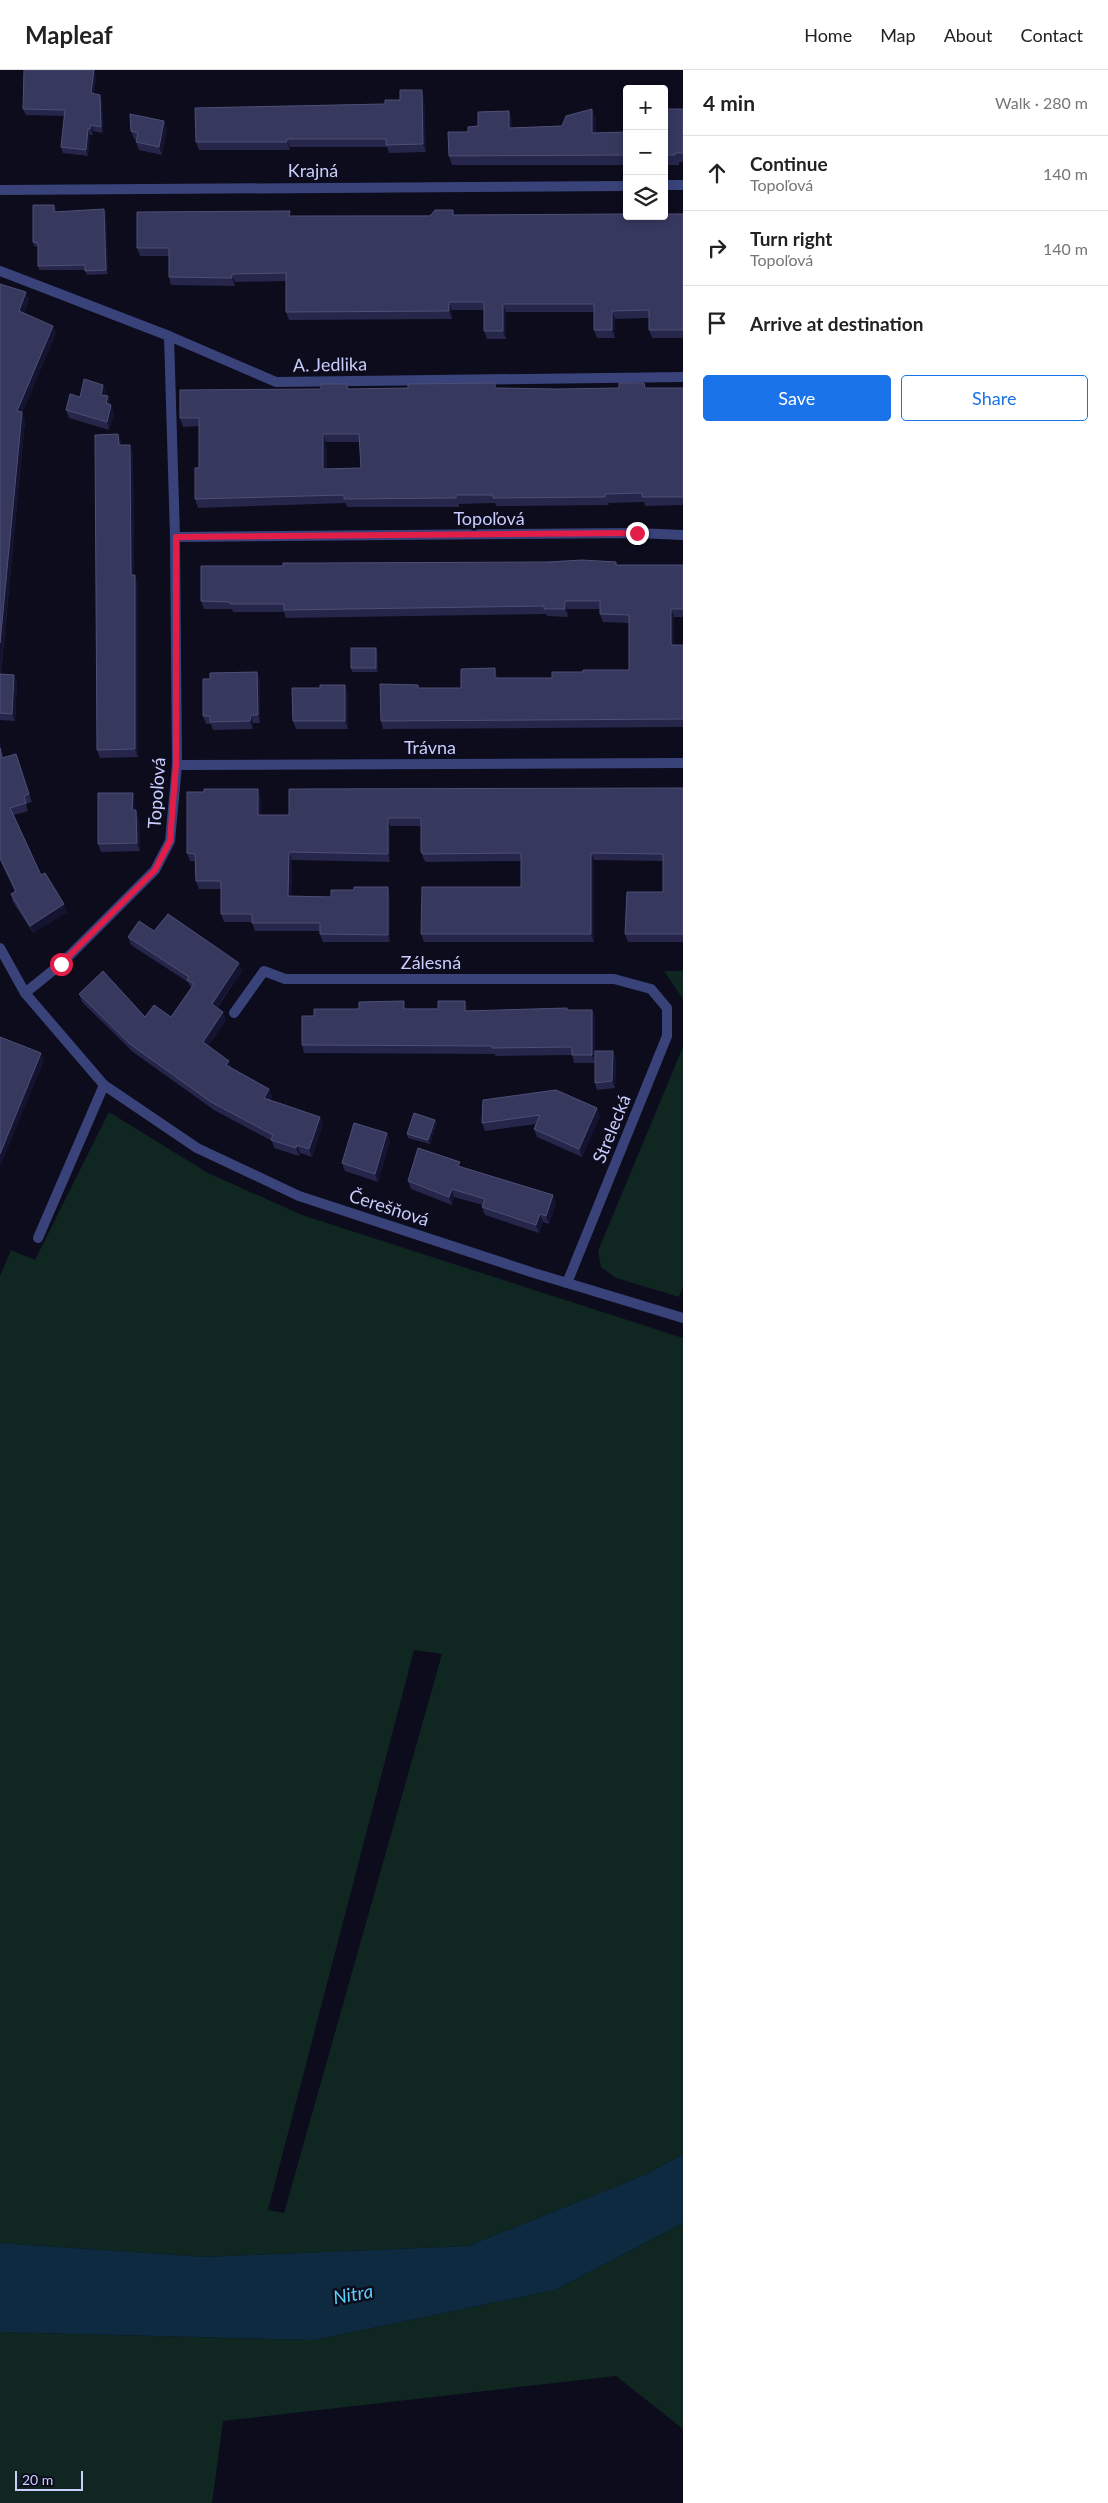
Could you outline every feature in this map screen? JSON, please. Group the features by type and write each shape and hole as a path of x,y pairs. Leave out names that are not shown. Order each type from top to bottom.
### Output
{"street":[{"path":"668,185 683,185"},
{"name":"Krajná","path":"0,190 623,186"},
{"name":"A. Jedlika","path":"0,271 169,336 276,382 683,377"},
{"name":"Topoľová","path":"25,993 61,964 155,870 170,841 176,765 176,537 169,336"},
{"name":"Topoľová","path":"176,537 683,534"},
{"name":"Trávna","path":"176,765 683,764"},
{"name":"Čerešňová","path":"0,948 25,993 104,1085 197,1148 299,1196 683,1318"},
{"name":"Zálesná","path":"234,1013 264,971 284,979 614,978 651,989"},
{"name":"Strelecká","path":"567,1282 667,1036 667,1008 651,989"},
{"path":"38,1238 104,1085"}],"green space":[{"path":"664,971 683,971 683,999"},
{"path":"683,1047 683,1286 679,1297 616,1278 601,1267 598,1251"},
{"path":"109,1112 208,1173 302,1215 683,1338 683,2154 647,2174 468,2246 205,2257 0,2243 0,1276 11,1250 35,1260","holes":["414,1650 442,1654 284,2213 268,2210"]},
{"path":"683,2223 683,2429 616,2376 223,2421 212,2503 0,2503 0,2332 314,2340 555,2290"}],"water":[{"name":"Nitra","path":"683,2154 683,2223 555,2290 314,2340 0,2332 0,2243 205,2257 468,2246 647,2174"}],"building":[{"path":"24,70 94,70 91,93 100,95 101,127 91,125 90,129 88,129 86,150 61,147 65,110 23,109"},
{"path":"400,90 422,90 423,144 386,145 386,139 287,139 287,142 196,142 195,108 385,104 385,100 400,100"},
{"path":"592,109 592,133 623,132 623,155 449,156 448,132 468,132 468,127 478,126 478,112 509,111 509,128 562,126 566,116"},
{"path":"668,109 683,109 683,153 675,153 675,155 668,155"},
{"path":"130,114 164,121 159,147 136,142 138,133 131,131"},
{"path":"33,205 54,205 54,212 104,209 106,270 85,271 85,265 38,266 38,243 33,242"},
{"path":"435,210 453,210 453,215 623,214 623,220 668,220 668,214 683,214 683,330 649,330 649,310 612,311 612,330 594,330 594,304 503,304 503,331 484,331 484,302 449,302 449,311 286,312 286,273 232,274 232,278 169,277 169,248 137,248 137,212 290,211 289,216 430,216"},
{"path":"0,284 26,292 19,311 53,326 17,411 22,412 0,643"},
{"path":"84,379 103,385 101,395 108,396 106,403 111,405 107,422 66,410 70,394 80,397"},
{"path":"495,383 495,388 557,389 619,388 619,383 644,383 645,388 683,388 683,497 642,497 642,493 605,494 605,497 493,498 493,495 456,495 456,498 344,499 344,495 195,499 195,468 199,468 199,418 180,418 180,390 321,389 321,384 347,384 347,389 408,388 408,384","holes":["323,434 359,434 361,468 323,469"]},
{"path":"118,434 119,445 130,445 131,575 135,575 135,749 97,750 95,435"},
{"path":"582,560 616,562 616,565 683,565 683,609 671,609 671,645 683,645 683,719 381,721 380,684 418,685 418,688 461,688 461,669 495,668 495,678 552,678 552,672 629,670 629,615 600,614 600,601 565,601 565,609 544,609 544,606 284,610 284,604 230,604 230,602 201,601 201,566 283,566 283,563 548,562"},
{"path":"351,648 376,648 376,668 351,668"},
{"path":"257,672 258,715 251,715 250,721 210,722 210,716 203,716 203,679 210,679 210,673"},
{"path":"0,674 14,675 12,714 0,713"},
{"path":"320,685 345,685 345,721 293,721 292,688 320,688"},
{"path":"0,748 2,758 16,754 29,794 24,796 26,803 10,808 41,875 45,873 64,904 30,926 11,894 16,891 0,858"},
{"path":"683,788 683,934 625,934 627,892 663,892 663,854 591,853 591,934 421,934 422,887 521,887 521,853 423,854 421,852 421,818 388,818 388,854 289,852 288,896 331,897 331,890 354,890 354,887 388,887 388,935 320,934 320,923 252,923 252,914 221,914 221,881 196,881 195,854 187,853 187,792 204,792 204,789 258,789 258,815 289,815 289,789"},
{"path":"98,793 133,793 132,810 136,810 137,843 98,844"},
{"path":"168,914 239,963 212,1004 223,1012 203,1042 229,1061 226,1065 269,1089 264,1098 320,1117 309,1149 297,1145 296,1148 271,1140 273,1135 211,1102 130,1044 79,994 103,971 145,1017 154,1005 171,1017 194,984 187,980 189,977 128,937 139,921 154,931"},
{"path":"404,1001 404,1009 438,1009 438,1001 465,1001 465,1011 567,1008 567,1010 592,1010 592,1055 572,1055 572,1047 492,1048 492,1046 302,1045 302,1016 314,1016 314,1009 359,1009 359,1002"},
{"path":"0,1037 41,1053 0,1154"},
{"path":"595,1051 613,1051 612,1081 595,1083"},
{"path":"556,1090 597,1108 579,1149 534,1129 540,1115 482,1123 483,1100"},
{"path":"414,1113 435,1120 428,1140 407,1134"},
{"path":"354,1123 387,1133 375,1174 342,1163"},
{"path":"418,1148 460,1162 458,1166 553,1195 546,1216 540,1214 536,1225 482,1207 485,1199 452,1189 449,1197 408,1181"}],"route":[{"path":"61,964 155,870 170,841 176,765 176,537 637,533"}]}
